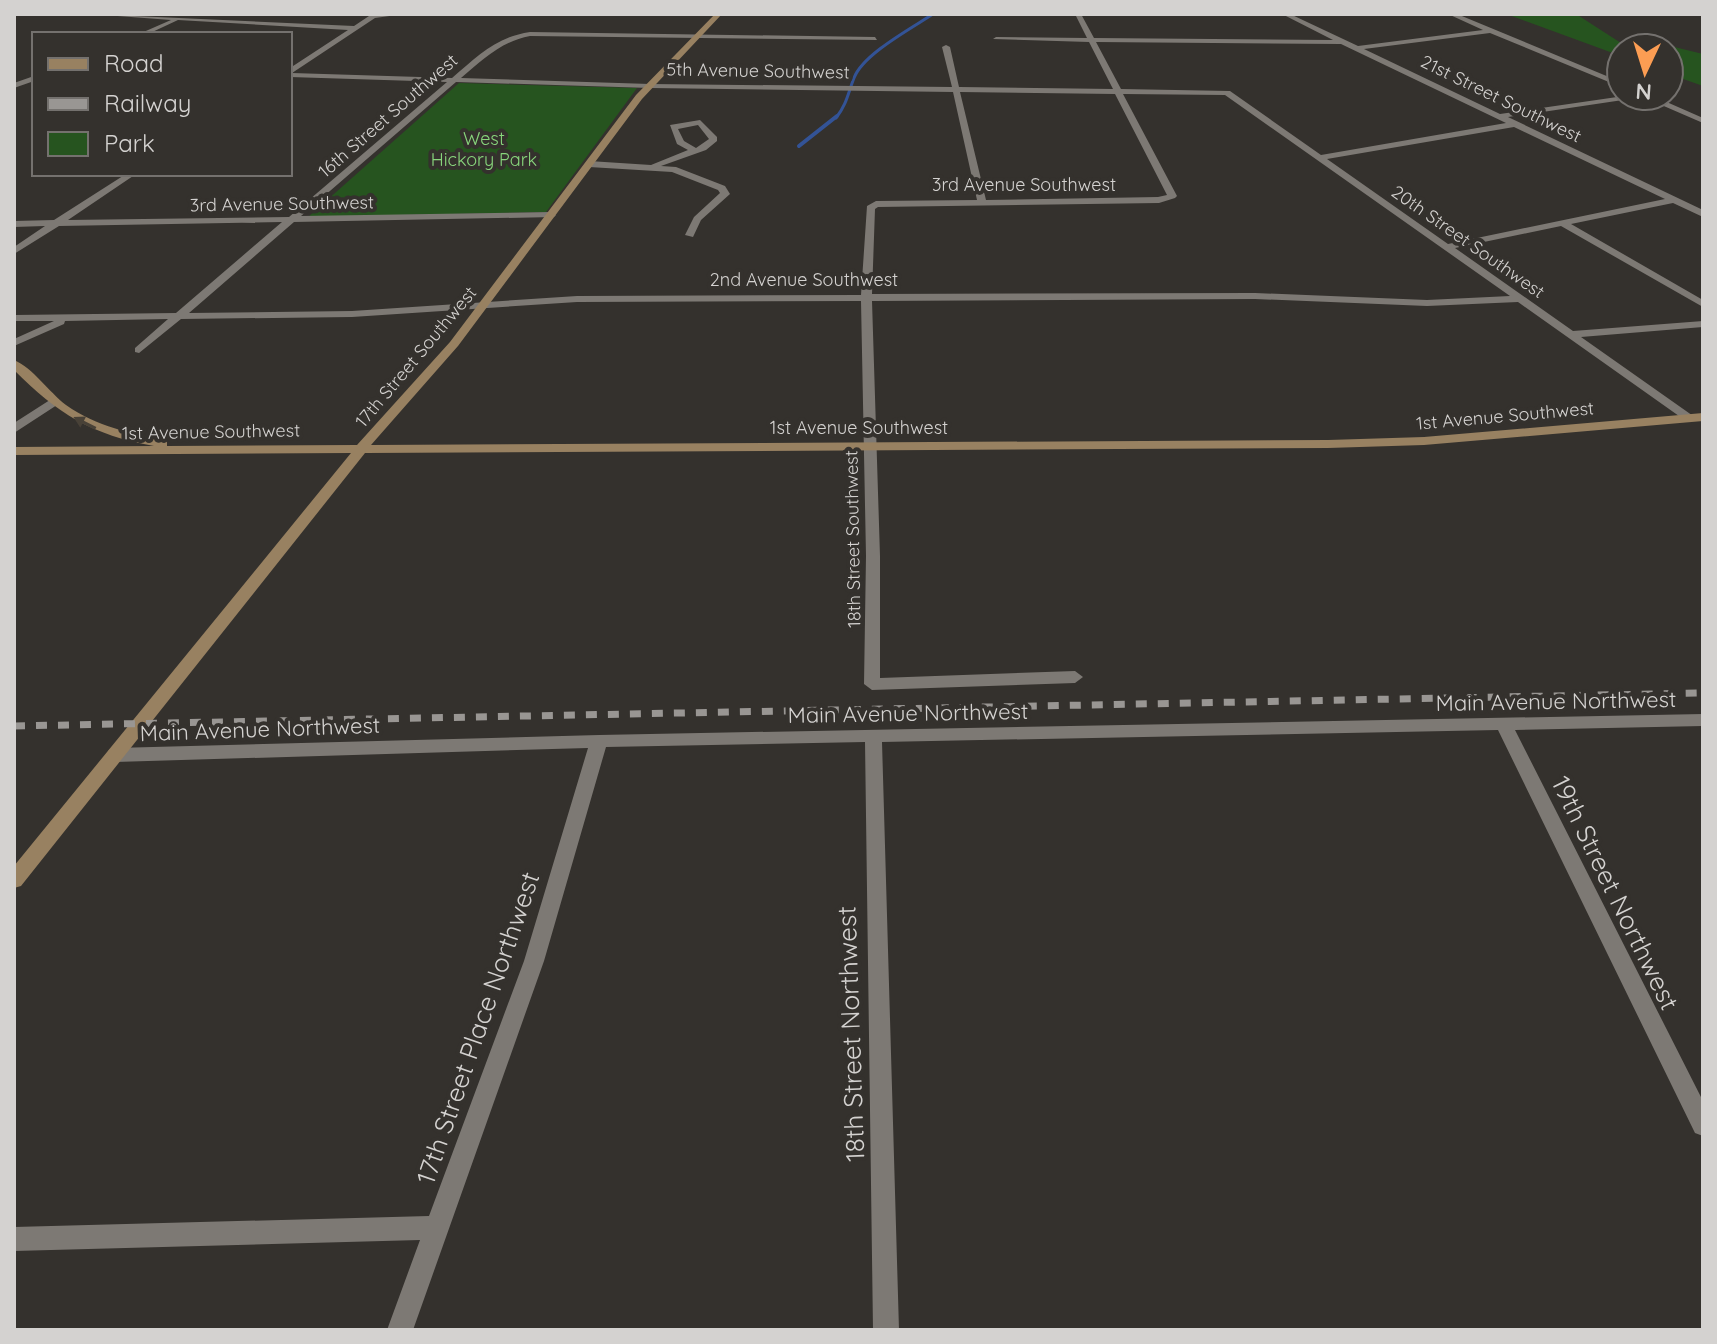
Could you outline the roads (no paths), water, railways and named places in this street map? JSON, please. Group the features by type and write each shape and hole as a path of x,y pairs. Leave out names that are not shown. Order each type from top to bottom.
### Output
{"main road":[{"name":"17th Street Southwest","path":"14,880 362,448 486,303 650,86 719,14"},
{"path":"14,363 69,415 110,434 166,445 244,449"},
{"name":"1st Avenue Southwest","path":"14,451 1370,443 1696,418"}],"street":[{"path":"94,14 356,28"},
{"path":"147,32 196,14"},
{"path":"292,72 375,15 401,14"},
{"path":"1078,14 1120,92"},
{"name":"21st Street Southwest","path":"1285,14 1703,214"},
{"path":"1451,14 1605,78"},
{"path":"1356,48 1492,31"},
{"name":"16th Street Southwest","path":"139,350 453,80 515,36 696,37"},
{"path":"696,37 875,39"},
{"path":"996,39 1344,42"},
{"path":"946,47 982,201"},
{"name":"5th Avenue Southwest","path":"292,73 650,86 1227,93"},
{"name":"3rd Avenue Southwest","path":"876,204 1159,200 1172,196 1120,92"},
{"name":"20th Street Southwest","path":"1227,93 1520,299 1696,418"},
{"path":"1499,116 1605,101"},
{"path":"1681,112 1703,121"},
{"path":"650,167 695,151 714,139 704,124 674,125 680,142 695,151"},
{"path":"1320,158 1515,124"},
{"path":"589,164 681,171 725,191 722,199 697,219 690,235"},
{"path":"14,251 129,176"},
{"path":"1446,247 1674,200"},
{"name":"18th Street Southwest","path":"876,204 870,208 867,297 872,684 1075,677"},
{"name":"3rd Avenue Southwest","path":"14,224 551,215"},
{"path":"1562,223 1703,304"},
{"name":"2nd Avenue Southwest","path":"14,318 395,313 486,303 867,297 1255,296 1427,303 1520,299"},
{"name":"2nd Avenue Southwest","path":"14,343 46,327 89,317"},
{"path":"1572,334 1703,324"},
{"path":"14,429 53,402"},
{"name":"Main Avenue Northwest","path":"115,755 599,741 1703,720"},
{"name":"19th Street Northwest","path":"1504,725 1703,1125"},
{"name":"18th Street Northwest","path":"873,736 886,1330"},
{"name":"17th Street Place Northwest","path":"400,1330 534,961 599,741"},
{"path":"14,1239 437,1228"}],"waterway":[{"path":"836,118 854,78 867,60 933,14"},
{"path":"799,146 837,116"}],"railway":[{"path":"14,726 1703,693"}],"park label":[{"name":"West Hickory Park","path":"484,149"}]}
